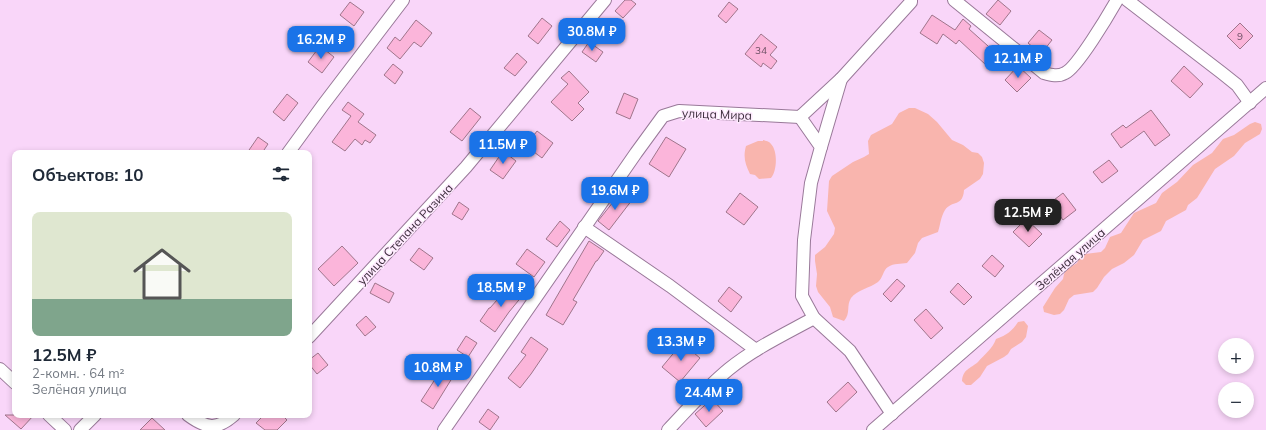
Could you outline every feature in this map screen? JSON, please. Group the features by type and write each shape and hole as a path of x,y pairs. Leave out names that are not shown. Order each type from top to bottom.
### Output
{"street":[{"path":"290,150 403,0"},
{"name":"улица Степана Разина","path":"312,334 466,168 605,0"},
{"path":"954,0 1044,73 1054,76 1066,73 1079,58 1117,0"},
{"path":"1127,0 1237,85 1250,103"},
{"path":"821,147 800,117 841,79 912,1"},
{"path":"841,79 811,183 804,240 802,296 814,318 850,352 892,414"},
{"name":"Зелёная улица","path":"873,430 1266,88"},
{"name":"улица Мира","path":"444,430 584,227 663,116 679,111 691,111 714,114 800,117"},
{"path":"584,227 670,286 756,350"},
{"path":"668,430 701,394 729,369 756,350 814,318"},
{"path":"0,369 12,380"},
{"path":"52,418 65,430"},
{"path":"80,430 92,418"},
{"path":"194,422 214,428 221,427 231,418"}],"shaded area":[{"path":"909,108 915,108 928,114 952,140 963,145 972,152 978,153 982,157 984,163 983,174 980,179 964,190 962,199 945,210 938,232 922,238 918,243 915,253 907,263 895,264 888,267 878,282 860,291 851,298 844,321 833,317 830,307 818,292 816,286 817,274 815,255 825,247 834,234 835,228 827,211 829,181 832,176 853,162 869,154 868,141 871,135 892,124 899,113"},
{"path":"1255,122 1261,124 1262,129 1260,134 1245,143 1234,156 1215,169 1197,198 1188,205 1186,210 1166,221 1161,231 1143,240 1134,255 1124,263 1112,269 1093,292 1074,295 1069,299 1064,310 1060,314 1054,315 1044,312 1043,307 1055,288 1063,279 1067,269 1077,263 1080,257 1085,254 1101,252 1105,248 1110,237 1121,233 1134,213 1156,203 1162,193 1177,182 1193,165 1212,153 1223,139 1234,135"},
{"path":"763,140 769,142 775,151 775,171 771,178 759,179 755,175 750,174 746,164 745,154 746,146"},
{"path":"1024,321 1028,326 1026,337 1022,342 1011,349 1004,357 987,366 980,377 971,385 966,385 962,381 965,372 986,354 996,339 1009,332 1018,322"}],"building":[{"path":"625,0 631,0 636,4 623,18 615,11"},
{"path":"998,0 1011,11 1000,25 986,14"},
{"path":"350,2 364,12 354,26 340,15"},
{"path":"729,2 738,9 726,23 718,16"},
{"path":"932,15 955,30 963,19 971,26 969,29 997,54 986,65 959,40 956,44 943,34 937,44 920,33"},
{"path":"542,18 552,26 538,44 528,36"},
{"path":"416,20 432,33 421,47 414,42 400,59 387,48 395,37 400,41"},
{"path":"1240,23 1253,36 1240,49 1227,36"},
{"path":"1039,30 1052,40 1041,54 1028,43"},
{"path":"761,34 777,47 770,55 777,61 771,69 763,63 761,67 745,54"},
{"path":"589,42 603,52 596,62 582,52"},
{"path":"320,46 334,57 322,73 308,62"},
{"path":"517,53 527,62 515,76 504,68"},
{"path":"393,64 403,72 395,84 384,75"},
{"path":"1018,66 1031,78 1017,92 1005,80"},
{"path":"1184,66 1203,84 1190,98 1171,81"},
{"path":"569,71 589,92 578,103 584,109 572,121 551,102 568,84 561,78"},
{"path":"624,93 638,99 630,119 616,113"},
{"path":"287,94 298,103 284,121 273,112"},
{"path":"348,102 364,114 358,122 376,135 370,143 365,140 362,145 355,139 345,151 332,142 351,116 342,110"},
{"path":"470,108 481,117 462,141 450,132"},
{"path":"1151,110 1170,135 1155,146 1144,131 1121,148 1111,134 1123,125 1126,128"},
{"path":"537,131 553,143 542,158 526,146"},
{"path":"258,137 268,144 264,150 249,150"},
{"path":"666,137 686,149 669,177 649,164"},
{"path":"503,151 516,161 503,179 490,170"},
{"path":"1109,160 1118,171 1102,183 1093,172"},
{"path":"621,192 632,200 609,230 598,221"},
{"path":"740,193 758,207 744,225 726,212"},
{"path":"1063,193 1076,210 1063,220 1050,203"},
{"path":"459,202 469,209 462,220 452,214"},
{"path":"1026,219 1042,234 1029,247 1013,232"},
{"path":"560,221 570,230 557,247 546,239"},
{"path":"589,241 604,251 596,261 573,300 577,302 563,325 546,315"},
{"path":"342,246 358,263 334,286 318,269"},
{"path":"419,248 433,258 424,270 410,260"},
{"path":"527,249 545,262 534,277 516,264"},
{"path":"992,255 1004,266 995,277 982,266"},
{"path":"897,279 905,286 891,302 883,294"},
{"path":"375,283 394,293 389,303 370,293"},
{"path":"958,283 972,297 964,305 950,292"},
{"path":"511,284 523,295 495,332 480,321 489,308"},
{"path":"729,287 742,297 731,312 718,301"},
{"path":"926,309 943,328 931,339 914,320"},
{"path":"366,316 376,327 365,336 356,325"},
{"path":"466,336 477,343 468,357 457,350"},
{"path":"531,337 548,349 520,388 508,378 526,355 521,352"},
{"path":"682,343 700,358 680,382 662,367"},
{"path":"318,353 328,365 317,374 312,368 312,358"},
{"path":"443,367 454,375 433,409 421,401"},
{"path":"848,382 857,392 836,412 827,402"},
{"path":"712,399 723,411 706,427 695,414"},
{"path":"488,409 499,417 490,430 479,422"},
{"path":"5,415 12,415 12,418 31,418 21,429"},
{"path":"152,418 165,430 140,430"},
{"path":"261,418 285,418 287,420 277,430 265,430 256,423"}]}
